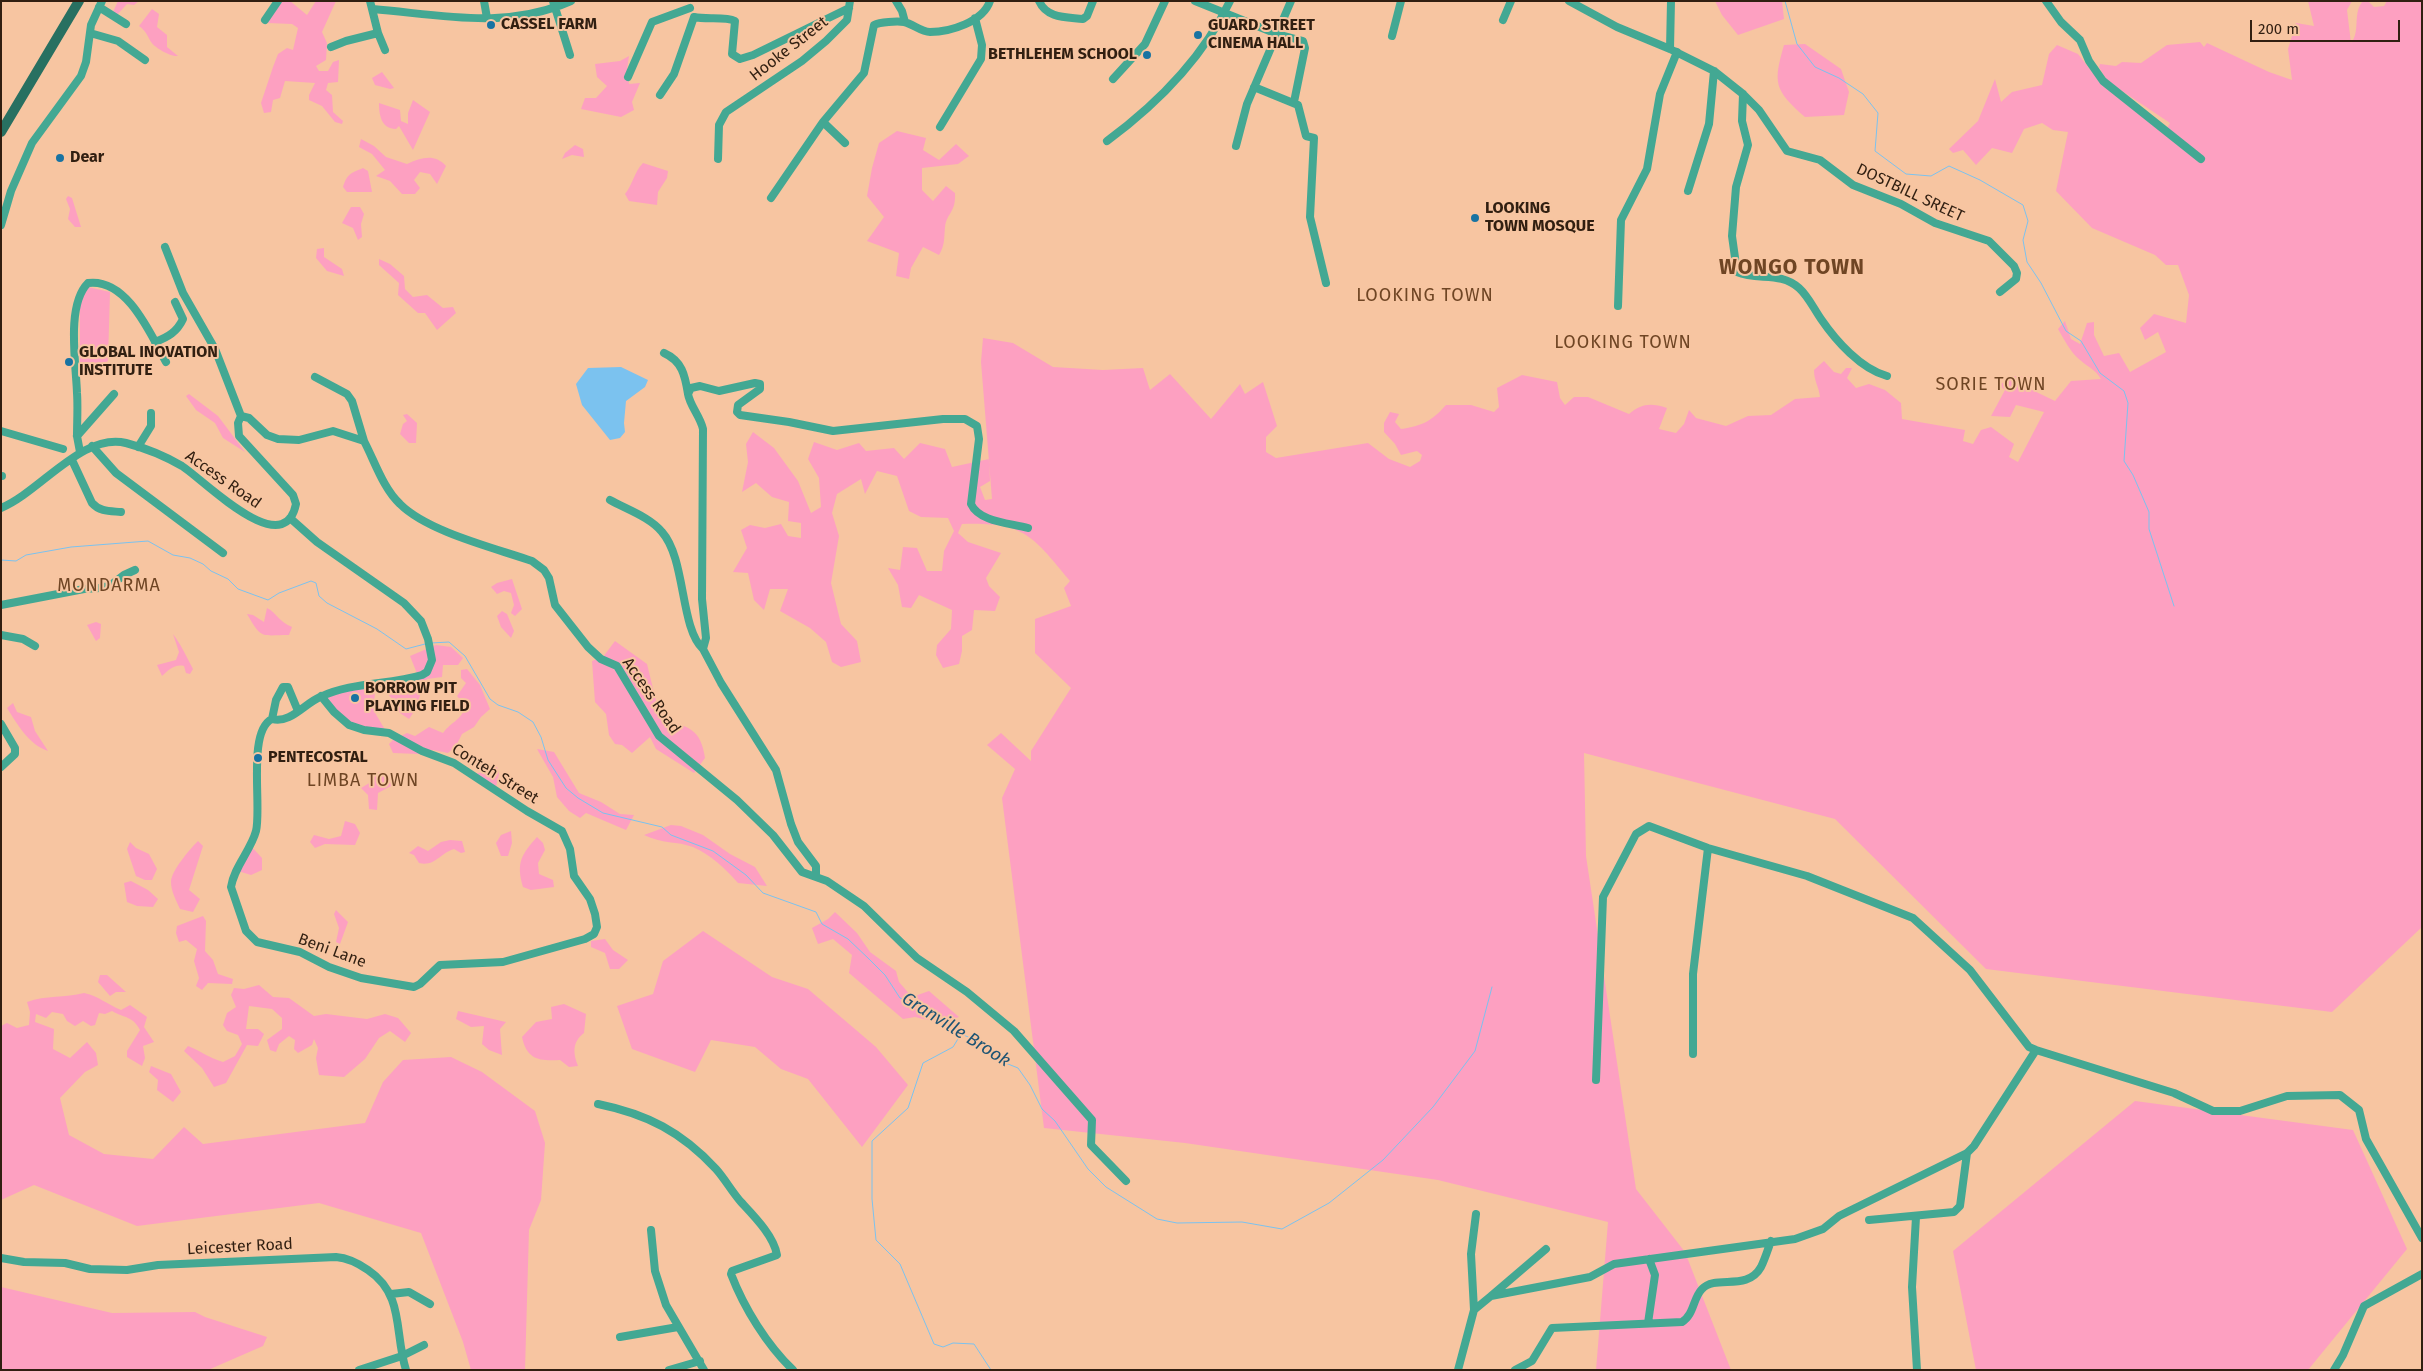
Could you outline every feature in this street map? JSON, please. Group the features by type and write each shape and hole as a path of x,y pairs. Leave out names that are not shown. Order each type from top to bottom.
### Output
{"main road":[{"path":"1,132 79,1"}],"street":[{"path":"265,20 278,1"},
{"path":"484,1 487,18"},
{"path":"385,50 378,34 372,5 487,18 518,18 554,5 572,1"},
{"path":"896,1 902,11 904,22"},
{"path":"771,198 823,122 864,72 874,25 904,22 930,32 952,29 975,18 984,11 990,1"},
{"path":"1039,1 1043,9 1050,14 1083,19 1087,16 1094,1"},
{"path":"1113,79 1145,44 1165,1"},
{"path":"1195,1 1277,34 1300,40 1305,46 1294,102"},
{"path":"1107,141 1131,123 1191,64 1224,14 1230,1"},
{"path":"1236,146 1247,104 1291,1"},
{"path":"1392,36 1401,1"},
{"path":"1503,20 1511,1"},
{"name":"DOSTBILL SREET","path":"1569,1 1617,27 1674,50 1714,71 1743,94 1759,110 1787,151 1820,160 1853,185 1901,204 1935,223 1989,241 2014,266 2017,273 2016,279 2000,292"},
{"path":"1618,306 1621,220 1647,169 1658,101 1674,50 1671,1"},
{"path":"2046,1 2062,22 2080,40 2092,66 2104,81 2201,160"},
{"path":"1,225 11,191 32,143 81,76 86,62 90,33 100,4 126,24"},
{"name":"Hooke Street","path":"694,17 705,20 726,19 735,21 732,54 740,59 754,55 849,4"},
{"name":"Hooke Street","path":"718,158 719,125 726,112 802,61 826,41 847,20 849,4"},
{"path":"554,5 570,55"},
{"path":"628,77 652,22 688,5 694,17 674,74 660,95"},
{"path":"940,127 981,59 982,45 975,18"},
{"path":"90,33 118,41 145,60"},
{"path":"331,47 346,41 378,34"},
{"path":"1688,191 1709,124 1714,71"},
{"path":"1254,87 1294,102 1300,108 1306,136 1314,138 1310,217 1326,283"},
{"path":"1743,94 1742,122 1748,145 1736,186 1732,236 1737,272 1774,276 1798,287 1832,335 1858,360 1877,373 1887,376"},
{"path":"823,122 845,143"},
{"name":"Access Road","path":"1,508 24,496 80,452 92,446 108,442 124,443 183,467 251,518 262,524 275,526 290,518 296,504 293,495 239,436 238,423 241,416 231,386 207,332 176,278 165,247"},
{"path":"80,452 77,436 74,320 79,296 84,287 88,283 104,282 118,289 142,318 166,362"},
{"path":"155,342 174,332 182,323 183,319 175,302"},
{"path":"664,352 673,357 681,366 688,394 703,429 702,599 706,638 703,649"},
{"name":"Access Road","path":"315,377 347,394 352,402 364,441 385,484 401,505 445,530 532,561 540,566 549,578 555,605 588,647 601,659 616,666 658,736 737,800 773,835 802,872 807,875 816,876 864,906 917,958 967,992 1014,1031 1092,1120 1091,1146 1126,1181"},
{"path":"688,394 695,386 719,391 755,383 760,384 760,389 738,405 737,412 740,415 789,422 833,432 943,419 965,419 976,426 979,439 971,504 974,512 982,517 1028,528"},
{"path":"77,436 114,394"},
{"path":"138,448 151,426 151,413"},
{"path":"241,416 249,418 267,435 278,439 299,440 333,431 364,441"},
{"path":"1,431 64,449"},
{"path":"92,446 116,473 223,553"},
{"path":"72,460 81,476 92,504 97,509 104,511 121,512"},
{"path":"610,500 653,524 664,534 682,583 694,638 703,649 720,683 776,770 790,824 798,842 816,866 816,876"},
{"path":"272,719 288,718 321,696 348,687 422,675 430,666 430,648 421,621 404,603 316,542 290,518"},
{"path":"1,605 84,589 100,588 111,585 124,575 135,570"},
{"path":"1,635 23,640 35,646"},
{"name":"Beni Lane","path":"298,711 288,687 284,687 276,700 272,719 264,727 257,754 256,788 258,803 256,831 232,882 236,904 246,931 252,938 262,944 300,952 344,972 409,987"},
{"name":"Conteh Street","path":"321,696 334,712 349,725 364,730 389,733 422,751 454,763 527,811 562,831 570,849 574,876 590,899 595,914 597,927 590,938 503,962 440,965 420,984 409,987"},
{"path":"1,724 15,748 16,754 1,767"},
{"path":"1596,1080 1603,897 1636,834 1649,826 1708,848 1807,876 1913,918 1970,970 2028,1046 2036,1050 2174,1094 2213,1111 2240,1111 2287,1096 2340,1094 2359,1110 2366,1139 2422,1238"},
{"path":"1693,1054 1693,974 1708,848"},
{"path":"1490,1296 1590,1276 1614,1264 1795,1239 1823,1230 1839,1216 1967,1153 1974,1146 2036,1050"},
{"path":"598,1104 637,1113 690,1144 717,1170 751,1213 778,1254 732,1271 731,1274 739,1294 756,1322 793,1370"},
{"path":"1868,1220 1916,1217 1957,1210 1967,1153"},
{"path":"1458,1370 1474,1310 1471,1254 1476,1214"},
{"path":"1916,1217 1912,1287 1917,1370"},
{"path":"651,1230 659,1286 678,1327 704,1370"},
{"path":"1516,1370 1532,1361 1552,1328 1682,1322 1686,1320 1700,1290 1709,1283 1739,1283 1757,1272 1761,1268 1771,1241"},
{"path":"1474,1310 1546,1249"},
{"name":"Leicester Road","path":"1,1258 24,1262 65,1263 90,1269 127,1270 165,1265 340,1258 354,1262 369,1270 383,1282 391,1294"},
{"path":"1648,1323 1655,1275 1649,1259"},
{"path":"2334,1370 2343,1355 2364,1306 2422,1274"},
{"path":"406,1370 391,1294 409,1292 430,1304"},
{"path":"620,1337 678,1327"},
{"path":"360,1370 402,1356 424,1345"},
{"path":"669,1370 700,1361"}],"shaded area":[{"path":"118,1 139,1 134,5 127,4 117,15 113,12"},
{"path":"282,1 290,1 307,15 316,1 336,1 322,32 327,43 326,60 316,66 319,71 328,71 333,62 339,60 338,82 328,83 326,90 332,95 333,112 343,121 342,124 335,122 322,106 309,100 309,95 315,83 285,81 280,98 273,100 271,112 264,113 261,103 278,54 287,48 293,50 298,28 292,24 268,23"},
{"path":"1715,1 1782,1 1784,19 1738,35 1722,15"},
{"path":"2308,1 2352,1 2347,10 2351,43 2356,33 2358,11 2363,1 2368,1 2374,7 2384,6 2387,1 2422,1 2422,927 2332,1012 1986,969 1835,819 1584,753 1586,856 1636,1189 1685,1252 1731,1370 1596,1370 1608,1222 1438,1180 1185,1143 1044,1128 1002,798 1015,769 987,745 1001,733 1031,761 1031,751 1071,688 1035,653 1035,619 1071,606 1064,588 1070,581 1046,552 1025,534 1000,526 962,524 958,533 968,542 1001,553 986,578 989,586 1000,597 995,611 974,610 972,630 962,636 962,651 959,664 943,668 936,655 937,645 951,629 952,610 919,595 911,608 902,607 898,585 888,568 900,570 903,547 917,548 927,571 942,571 944,551 954,531 948,518 921,517 909,511 897,476 877,471 865,494 861,479 837,494 832,513 839,536 831,583 841,624 857,641 861,662 841,667 832,662 826,642 810,628 780,611 788,589 770,589 764,610 754,600 748,573 733,572 747,548 741,530 750,525 765,528 781,524 788,536 801,538 801,523 788,521 789,502 772,497 756,483 742,492 748,462 746,444 753,432 774,448 798,481 811,513 821,507 819,478 808,459 814,442 837,450 859,443 866,451 894,448 904,459 920,443 945,449 952,467 989,459 981,362 983,338 1013,343 1053,367 1103,370 1143,368 1150,390 1170,374 1211,419 1240,384 1245,394 1263,382 1277,426 1266,437 1266,452 1276,458 1368,443 1389,459 1410,467 1420,461 1422,455 1417,451 1401,455 1395,444 1384,432 1384,423 1390,412 1399,414 1395,422 1401,429 1426,422 1446,405 1471,405 1494,412 1499,407 1497,388 1522,375 1557,382 1560,398 1565,405 1574,397 1588,397 1629,414 1647,405 1667,408 1659,429 1676,433 1684,424 1689,410 1696,418 1726,426 1748,416 1771,415 1795,399 1820,397 1814,370 1824,361 1834,372 1841,374 1846,368 1852,368 1847,378 1856,388 1869,384 1885,390 1901,403 1902,419 1965,430 1963,441 1973,444 1981,430 1991,427 2014,444 2009,457 2018,462 2044,412 2016,405 2010,417 1991,416 2005,390 1999,385 2014,376 2030,377 2030,389 2055,401 2071,381 2101,379 2076,357 2058,329 2065,321 2071,339 2080,344 2087,323 2094,322 2094,335 2104,356 2119,353 2130,372 2166,352 2158,332 2145,340 2140,328 2154,314 2186,323 2189,295 2178,265 2166,265 2155,255 2092,228 2056,191 2068,132 2053,130 2042,123 2024,129 2012,153 1992,148 1976,165 1963,150 1953,153 1949,149 1978,121 1995,79 2001,102 2012,92 2042,85 2049,54 2057,45 2078,54 2101,83 2165,132 2170,123 2107,81 2099,67 2100,64 2116,66 2122,62 2141,63 2167,45 2200,42 2204,47 2207,43 2269,72 2292,80 2288,49 2296,23 2314,26","holes":["989,465 992,499 985,500 980,487 990,481"]},
{"path":"152,9 159,14 157,27 167,35 167,47 178,56 167,54 156,47 145,31 139,26"},
{"path":"1805,44 1841,69 1849,92 1844,115 1805,117 1787,100 1782,92 1779,85 1778,68 1784,45"},
{"path":"629,56 627,69 629,84 640,83 632,102 634,110 621,117 581,109 585,98 596,98 607,86 597,77 595,64 620,61"},
{"path":"382,72 394,88 390,89 375,85 372,78"},
{"path":"413,100 430,112 413,150 399,126 396,129 384,124 380,116 379,103 400,110 401,121 408,124 408,113"},
{"path":"897,131 926,138 923,150 939,160 956,144 969,156 958,164 922,168 922,190 933,201 946,186 955,193 955,200 953,209 946,222 943,245 939,255 923,247 911,268 909,279 896,276 899,253 867,241 884,217 867,196 872,168 879,143"},
{"path":"361,139 374,146 386,157 407,164 432,158 437,159 446,166 437,184 430,174 420,172 414,180 420,188 415,194 402,194 390,181 376,176 385,170 372,154 359,147"},
{"path":"575,145 583,149 584,157 572,155 562,159 565,153"},
{"path":"643,163 668,171 667,178 658,192 657,205 629,201 625,194"},
{"path":"363,168 368,171 372,192 347,192 343,187 346,179 352,173"},
{"path":"68,196 72,198 81,227 75,227 68,219 70,209 66,199"},
{"path":"351,207 360,207 364,214 361,224 362,237 358,240 353,228 342,223"},
{"path":"324,248 324,257 342,269 344,276 327,271 316,258 317,249"},
{"path":"379,259 390,264 404,276 405,289 413,297 427,295 443,308 453,307 456,313 437,330 425,313 418,313 398,295 399,283 379,265"},
{"path":"88,287 110,292 108,361 99,366 96,376 90,376 80,365 80,303"},
{"path":"189,394 218,416 245,452 223,438 215,423 196,410 186,396"},
{"path":"407,414 417,423 416,443 409,443 400,434 403,424 407,421 403,415"},
{"path":"512,579 522,609 515,616 511,613 514,605 511,593 504,591 497,594 491,587 497,583"},
{"path":"267,608 292,627 289,635 267,635 259,632 247,614 253,615 264,622"},
{"path":"502,611 507,614 514,631 511,638 501,627 497,616"},
{"path":"96,622 101,624 100,638 96,641 87,625"},
{"path":"173,634 193,669 190,674 186,673 184,666 177,666 162,676 157,665 176,660 179,652"},
{"path":"615,641 647,664 661,721 679,724 692,730 700,741 705,758 694,773 656,749 650,737 632,753 622,745 615,744 609,735 606,714 595,702 592,661 603,657"},
{"path":"436,645 451,647 463,658 458,665 443,665 442,677 427,679 415,710 409,719 400,713 394,701 378,683 418,676 410,656"},
{"path":"467,669 480,685 490,709 474,727 462,734 456,746 448,753 433,750 418,754 393,753 389,744 393,740 407,733 415,736 429,727 443,733 460,716 466,707 457,696 466,683 461,678 461,670"},
{"path":"373,684 375,689 374,711 384,728 383,732 349,725 321,696"},
{"path":"13,703 17,712 31,717 35,731 48,751 29,739 20,727 7,708"},
{"path":"537,749 554,752 579,793 601,802 620,814 634,815 626,830 586,813 580,818 569,811 557,797 553,777"},
{"path":"489,766 497,767 499,774 496,787 472,775 482,772"},
{"path":"378,772 382,773 393,785 378,793 377,810 369,809 368,795 361,788 371,782"},
{"path":"345,821 355,824 360,833 355,845 325,844 315,848 310,842 314,835 329,839 341,836"},
{"path":"671,825 681,826 703,835 730,854 755,867 767,886 738,883 717,862 700,850 644,835"},
{"path":"511,831 512,843 508,856 501,856 496,843 501,835"},
{"path":"537,837 543,843 545,850 538,863 539,874 553,880 554,887 531,890 523,887 520,865 527,849"},
{"path":"450,840 462,841 465,852 461,853 454,849 425,864 419,863 414,855 409,853 418,846 428,851 441,842"},
{"path":"198,841 203,846 189,890 200,899 193,912 180,909 171,882 177,866"},
{"path":"130,842 136,848 149,854 157,869 152,880 145,880 136,876 127,849"},
{"path":"249,844 262,858 262,870 251,875 238,871"},
{"path":"131,881 148,890 158,899 153,907 137,906 127,902 124,883"},
{"path":"336,910 348,922 340,944 336,942 339,928 334,914"},
{"path":"835,912 857,933 870,952 896,971 899,982 912,997 929,991 959,1017 940,1023 915,1017 903,1019 849,973 852,955 833,939 818,944 812,928 828,919"},
{"path":"203,916 206,921 205,951 213,960 218,974 233,979 232,984 208,983 202,990 196,986 199,978 194,961 197,949 186,940 179,942 176,933 177,926"},
{"path":"703,931 772,977 808,989 876,1047 908,1085 862,1147 808,1079 781,1069 755,1047 711,1040 695,1072 632,1049 617,1006 653,994 663,961"},
{"path":"605,939 613,950 628,960 619,969 610,969 605,953 591,947 591,941"},
{"path":"100,975 107,975 126,992 116,992 110,996 98,982"},
{"path":"259,985 273,997 289,998 314,1016 326,1014 367,1019 385,1014 398,1018 411,1033 405,1042 390,1031 379,1038 365,1059 344,1077 319,1075 316,1058 318,1048 314,1039 312,1045 298,1053 294,1049 295,1040 289,1036 279,1044 276,1052 270,1050 267,1040 282,1029 282,1018 272,1009 249,1006 246,1029 258,1029 264,1034 258,1046 247,1045 226,1083 214,1087 202,1068 184,1051 188,1046 223,1062 235,1056 242,1044 238,1035 227,1031 223,1025 227,1013 236,1007 231,995 234,988 244,989"},
{"path":"84,993 121,1010 130,1005 147,1017 144,1027 154,1042 143,1046 145,1058 142,1066 127,1057 127,1051 140,1030 128,1018 112,1011 105,1014 99,1013 95,1025 91,1026 83,1021 75,1026 67,1021 63,1014 52,1012 46,1018 36,1014 35,1022 54,1029 53,1049 70,1058 87,1042 96,1053 98,1065 85,1072 60,1098 69,1135 104,1154 153,1159 184,1127 203,1144 365,1123 383,1082 403,1060 451,1057 482,1072 535,1111 545,1143 541,1200 529,1230 525,1370 471,1370 463,1342 421,1233 319,1203 137,1226 34,1185 1,1200 1,1026 7,1023 17,1028 29,1025 30,1012 27,1002 41,998"},
{"path":"564,1004 586,1014 584,1033 577,1040 575,1048 578,1066 569,1067 560,1060 535,1058 527,1050 522,1037 536,1022 552,1019 551,1007"},
{"path":"458,1011 506,1022 500,1029 502,1055 489,1050 482,1044 484,1026 471,1027 456,1019"},
{"path":"151,1066 171,1074 181,1092 173,1102 157,1090 158,1080 149,1072"},
{"path":"2135,1101 2353,1130 2407,1249 2308,1370 1976,1370 1953,1251"},
{"path":"1,1287 112,1313 195,1312 267,1337 263,1346 208,1370 1,1370"}],"water":[{"path":"621,367 648,380 645,387 626,401 625,432 620,438 610,440 582,405 576,384 588,368"}],"waterway":[{"path":"1785,1 1797,44 1815,67 1839,78 1863,94 1878,113 1875,151 1906,174 1931,176 1949,166 1980,180 2023,205 2028,221 2023,240 2027,262 2041,283 2066,331 2081,341 2100,373 2124,391 2128,403 2124,461 2133,475 2149,512 2149,529 2174,606"},
{"name":"Granville Brook","path":"1,560 16,561 26,555 71,547 148,541 173,555 190,558 203,564 211,571 228,579 238,589 268,600 279,593 311,581 316,583 319,596 327,603 377,629 406,649 425,644"},
{"name":"Granville Brook","path":"431,643 449,642 465,656 490,699 498,705 518,712 533,722 541,737 548,760 566,788 578,798 603,813 662,827 671,835 713,851 746,875 763,893 816,912 822,924 848,939 885,975 900,998 938,1016 961,1034 993,1050 1003,1062 1018,1068 1030,1085 1042,1109 1055,1121 1088,1169 1106,1187 1157,1219 1177,1223 1242,1222 1282,1229 1329,1203 1383,1160 1433,1107 1475,1051 1492,987"},
{"path":"961,1034 953,1047 923,1063 908,1108 872,1141 872,1199 876,1240 900,1264 934,1344 943,1347 953,1343 974,1344 991,1370"}],"place":[{"name":"CASSEL FARM","path":"491,25"},
{"name":"GUARD STREET CINEMA HALL","path":"1198,35"},
{"name":"BETHLEHEM SCHOOL","path":"1147,55"},
{"name":"Dear","path":"60,158"},
{"name":"LOOKING TOWN MOSQUE","path":"1475,218"},
{"name":"GLOBAL INOVATION INSTITUTE","path":"69,362"},
{"name":"BORROW PIT PLAYING FIELD","path":"355,698"},
{"name":"PENTECOSTAL","path":"258,758"}],"district":[{"name":"WONGO TOWN","path":"1792,268"},
{"name":"LOOKING TOWN","path":"1425,296"},
{"name":"LOOKING TOWN","path":"1623,343"},
{"name":"SORIE TOWN","path":"1991,385"},
{"name":"MONDARMA","path":"109,586"},
{"name":"LIMBA TOWN","path":"363,781"}]}
